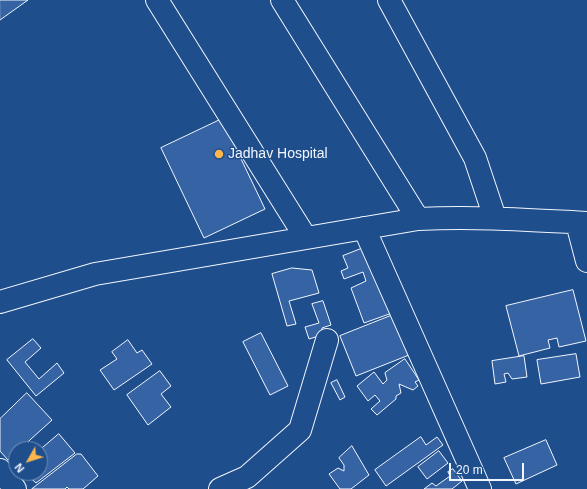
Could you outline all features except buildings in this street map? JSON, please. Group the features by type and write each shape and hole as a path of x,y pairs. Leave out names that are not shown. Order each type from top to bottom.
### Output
{"street":[{"path":"157,0 306,238"},
{"path":"282,0 418,219"},
{"path":"389,0 475,158 495,218"},
{"path":"1,299 95,274 418,219 495,218 582,223 587,261"},
{"path":"364,228 480,489"},
{"path":"220,489 247,477 300,430 327,340"},
{"path":"0,470 15,489"}],"place":[{"name":"Jadhav Hospital","path":"219,154"}]}
